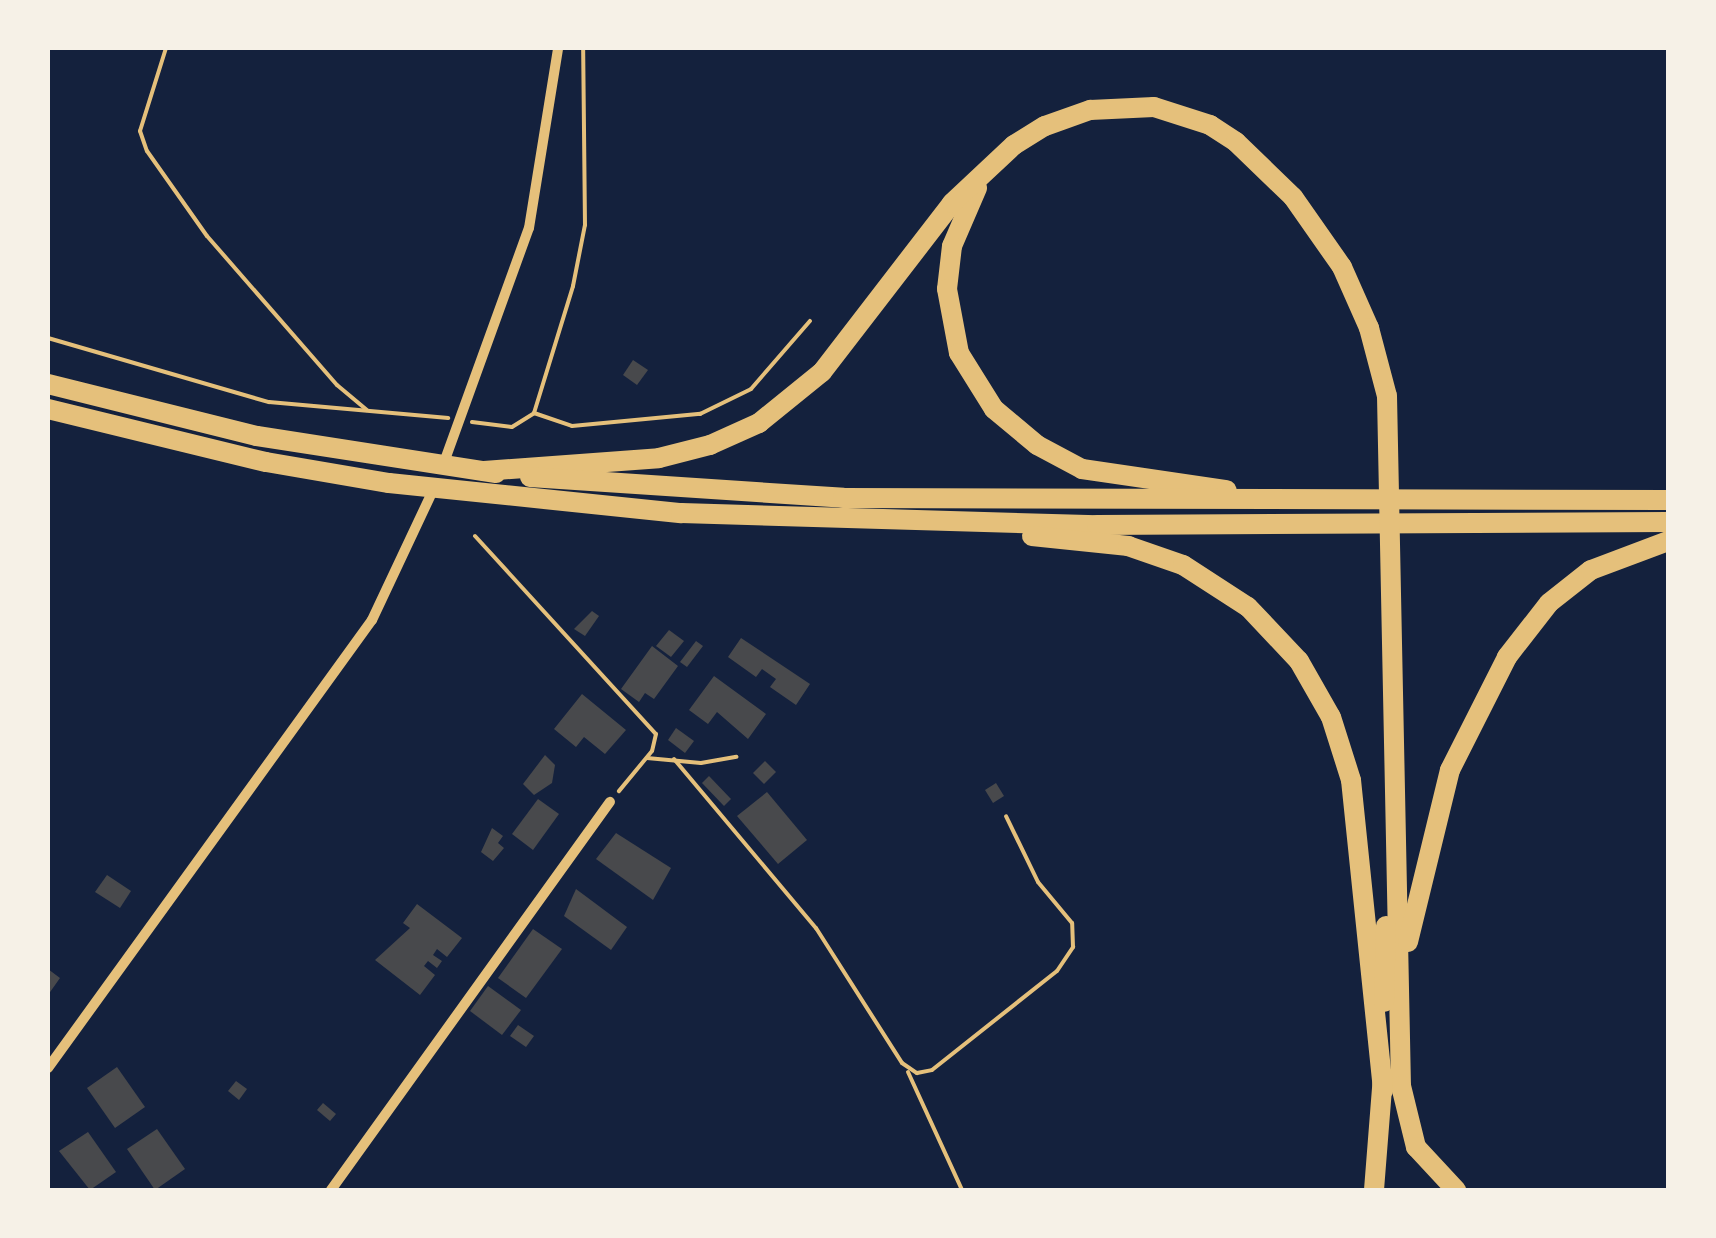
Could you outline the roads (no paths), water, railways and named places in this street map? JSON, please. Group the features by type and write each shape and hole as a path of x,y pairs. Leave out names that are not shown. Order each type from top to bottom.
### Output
{"highway":[{"path":"484,472 659,458 710,446 759,423 822,372 952,204 1024,138 1090,110 1154,107 1222,133 1276,178 1320,231 1369,328 1389,422 1401,1075 1409,1128 1425,1160 1456,1190"},
{"path":"989,169 958,227 948,289 959,353 994,409 1037,446 1102,475 1342,501"},
{"path":"48,384 257,436 484,472 843,498 1668,500"},
{"path":"48,409 266,462 408,486 681,513 916,523 1668,522"},
{"path":"916,523 1153,553 1225,590 1286,643 1330,717 1351,780 1383,1090"},
{"path":"1402,989 1434,818 1469,728 1507,657 1549,603 1592,570 1668,541"},
{"path":"1374,1190 1383,1090 1393,790"}],"street":[{"path":"48,1068 372,620 402,568 529,228 558,48"},
{"path":"331,1190 610,802"}]}
